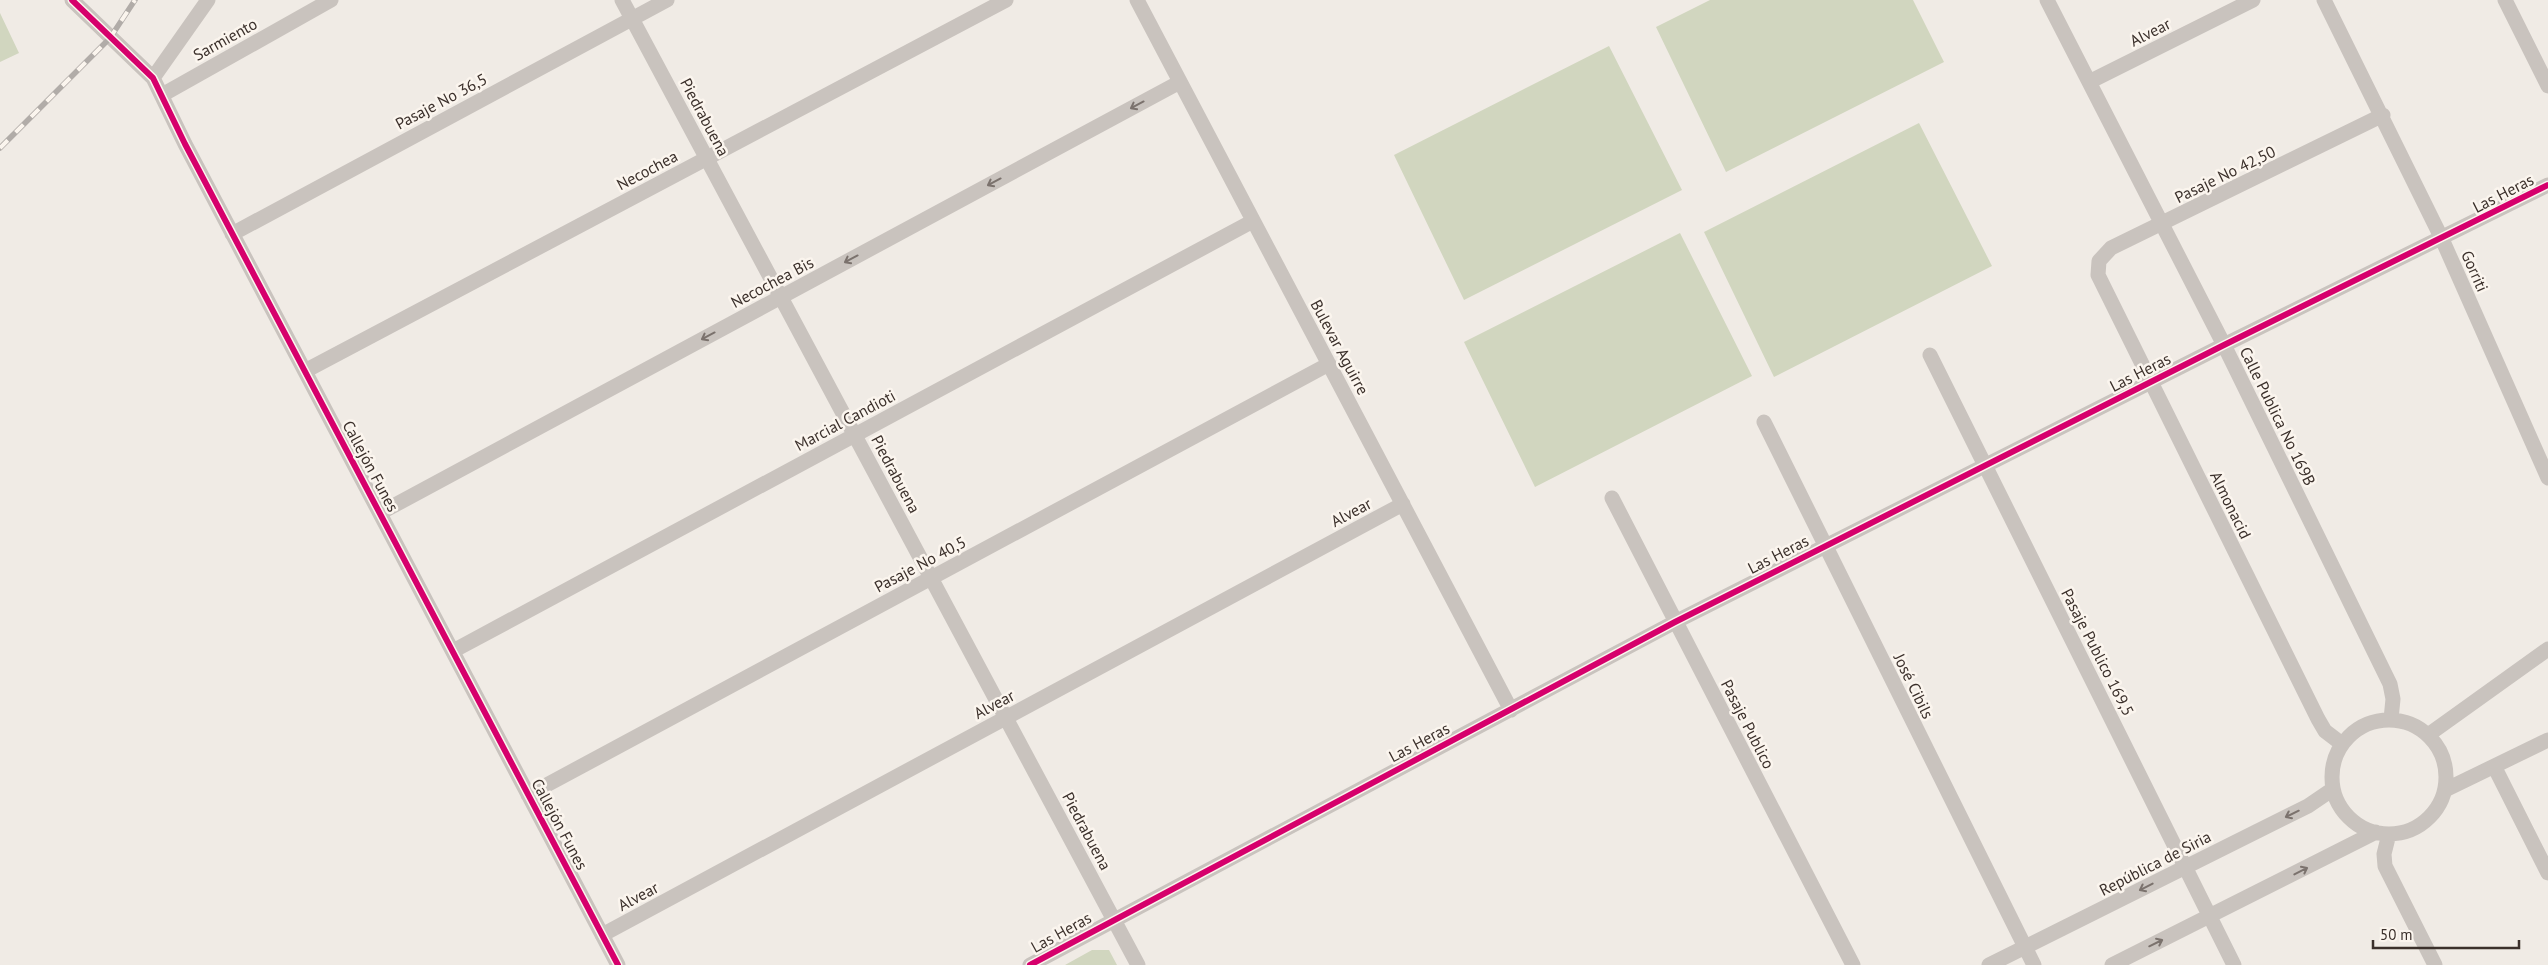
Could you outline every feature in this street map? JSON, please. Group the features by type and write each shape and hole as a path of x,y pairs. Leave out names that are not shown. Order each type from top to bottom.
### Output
{"street":[{"name":"Callejón Funes","path":"72,0 153,78 232,234 618,965"},
{"path":"153,78 208,0"},
{"name":"Sarmiento","path":"162,95 331,0"},
{"name":"Piedrabuena","path":"622,0 1138,965"},
{"name":"Pasaje No 36,5","path":"232,234 667,0"},
{"name":"Necochea","path":"305,371 1006,0"},
{"name":"Bulevar Aguirre","path":"1137,0 1511,710"},
{"name":"Calle Publica No 169B","path":"2047,0 2224,344 2390,684 2393,699 2391,719"},
{"name":"Alvear","path":"2089,82 2253,0"},
{"name":"Gorriti","path":"2324,0 2383,115 2442,239 2548,478"},
{"path":"2505,0 2548,86"},
{"name":"Necochea Bis","path":"380,513 1180,82"},
{"name":"Pasaje No 42,50","path":"2098,276 2099,261 2111,248 2383,115"},
{"name":"Las Heras","path":"1030,965 1114,918 1676,622 2224,344 2442,239 2548,185"},
{"name":"Marcial Candioti","path":"453,651 1253,221"},
{"name":"Almonacid","path":"2098,276 2318,719 2325,731 2342,744"},
{"name":"Pasaje Publico 169,5","path":"1930,355 2187,866 2234,965"},
{"name":"Pasaje No 40,5","path":"528,795 1329,364"},
{"name":"José Cibils","path":"1764,422 2034,965"},
{"name":"Pasaje Publico","path":"1612,498 1853,965"},
{"name":"Alvear","path":"602,935 1403,504"},
{"path":"2428,735 2548,648"},
{"path":"2391,719 2417,727 2428,735 2438,746 2444,760 2446,776 2445,790 2437,808 2424,822 2408,831 2382,833 2363,828 2349,818 2339,804 2333,789 2332,772 2335,757 2342,744 2355,730 2372,722 2391,719"},
{"path":"2445,790 2495,768 2548,740"},
{"path":"2495,768 2548,873"},
{"name":"República de Siria","path":"1989,965 2308,806 2333,789"},
{"path":"2112,965 2382,833"},
{"path":"2382,833 2385,866 2435,965"}],"green space":[{"path":"1710,0 1913,0 1944,62 1726,172 1656,27"},
{"path":"0,13 19,53 0,62"},
{"path":"1609,46 1682,190 1464,300 1394,155"},
{"path":"1919,123 1992,266 1774,377 1704,232"},
{"path":"1680,233 1752,376 1535,487 1464,342"},
{"path":"1092,950 1109,950 1117,965 1065,965"}],"railway":[{"path":"0,148 110,38 135,0"}],"cycle path":[{"path":"72,0 153,78 185,144 618,965"},
{"path":"1030,965 1675,622 2224,345 2548,185"}]}
